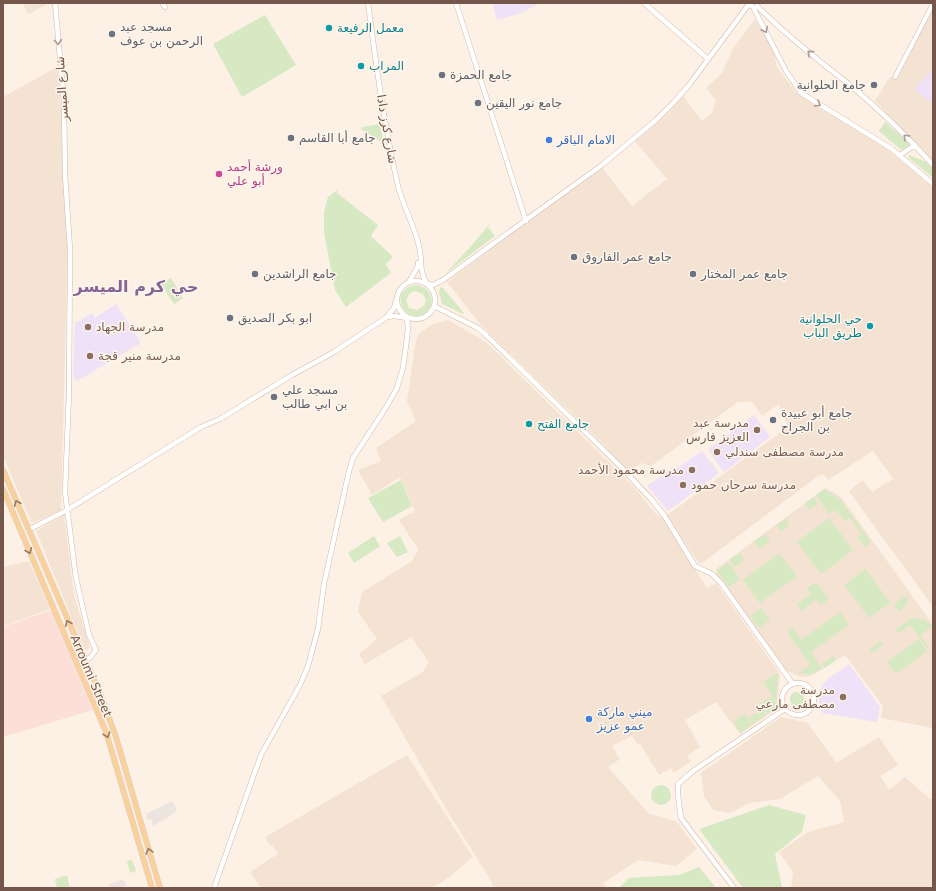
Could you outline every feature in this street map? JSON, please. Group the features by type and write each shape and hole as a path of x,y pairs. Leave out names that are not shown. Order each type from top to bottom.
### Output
{"main road":[{"name":"شارع الميسر","path":"55,3 64,102 65,174 70,249 69,393 65,492 76,578 89,635 96,650 91,657 84,661"},
{"name":"شارع كرز دادا","path":"368,3 386,129 398,187 419,247 421,270 427,284"},
{"path":"456,3 526,221"},
{"path":"644,3 708,59"},
{"path":"28,530 67,510 202,427 220,419 292,375 334,352 387,317 394,308 398,291 404,284 418,281 433,285 439,283 526,221 602,165 674,103 753,5"},
{"path":"753,5 884,115 933,165"},
{"path":"753,5 786,72 801,93 900,155 933,184"},
{"path":"900,155 915,145"},
{"path":"409,282 418,266 420,252"},
{"path":"408,330 418,320 428,315 434,306 436,288 439,283"},
{"path":"427,284 435,295"},
{"path":"214,888 262,753 300,685 308,666 318,629 324,584 351,464 397,388 403,368 408,330 407,318 399,310 396,300"},
{"path":"434,306 478,328 621,467 664,515 695,566 712,574 721,583 792,684"},
{"path":"387,317 395,316 418,320"},
{"name":"Arroumi Street","path":"3,470 84,661 101,696 124,764 160,888"},
{"name":"Arroumi Street","path":"3,489 102,720 117,766 152,888"},
{"path":"801,682 810,687 813,691 814,702 809,711 804,714 794,715 785,709 783,704 782,694 788,686 792,684 801,682"},
{"path":"734,888 681,818 678,784 693,771 785,709"},
{"path":"117,766 124,764"}],"street":[{"path":"895,77 933,4"}],"shaded area":[{"path":"23,3 50,3 28,14"},
{"path":"492,3 540,3 521,13 497,20"},
{"path":"933,9 933,161 875,101 888,80 891,77 894,80"},
{"path":"755,19 775,54 776,66 796,92 819,108 875,139 933,188 933,607 849,491 863,480 872,492 893,479 896,482 873,451 828,480 823,474 818,476 702,563 699,563 666,516 788,427 779,404 762,416 752,402 738,402 651,466 641,463 629,471 480,324 447,282 601,166 632,206 667,179 635,141 669,113 683,96 702,121 712,113 716,100 706,88 722,73 734,47"},
{"path":"57,67 62,118 68,232 61,510 32,523 3,456 3,97"},
{"path":"933,69 933,104 914,89"},
{"path":"116,304 140,341 139,344 77,381 73,376 75,322 92,313 95,318"},
{"path":"448,320 486,342 634,487 655,513 663,518 707,588 716,583 780,674 777,705 775,710 740,734 716,702 685,720 700,747 687,756 691,761 674,773 671,768 659,775 640,744 638,745 632,736 612,746 620,759 608,767 649,814 676,821 697,849 676,866 638,860 603,883 607,888 494,888 489,877 451,817 381,696 423,672 429,662 411,637 365,664 359,654 377,639 358,612 362,592 412,561 418,549 399,520 415,511 400,477 372,495 358,470 381,461 376,448 416,421 407,401 418,334 433,324"},
{"path":"754,415 770,437 724,472 708,450"},
{"path":"702,451 719,473 668,511 647,486 674,467 676,469"},
{"path":"826,488 841,497 933,625 933,728 881,718 883,706 845,655 811,676 801,677 787,671 716,573 716,569"},
{"path":"64,515 74,595 90,648 85,650 36,531"},
{"path":"29,561 50,609 3,626 3,567"},
{"path":"51,610 93,710 3,737 3,627"},
{"path":"849,664 880,707 877,722 822,713 819,694 822,685 829,678"},
{"path":"781,717 808,723 836,763 879,737 898,765 880,776 889,790 905,777 930,799 933,797 933,888 791,888 793,872 779,852 808,832 844,822 840,801 818,776 780,799 750,803 730,813 713,810 704,796 701,773"},
{"path":"407,755 473,857 433,888 261,888 250,872 278,854 272,845 270,846 265,837"},
{"path":"172,801 177,810 170,816 153,826 151,819 147,820 146,814"},
{"path":"123,879 126,886 121,888 109,888 108,885"}],"green space":[{"path":"265,15 296,65 242,97 213,44"},
{"path":"885,122 910,145 901,150 879,131"},
{"path":"380,124 383,139 381,142 361,129 362,127"},
{"path":"909,155 926,162 933,169 933,178 909,158"},
{"path":"337,190 337,193 378,225 371,236 393,257 386,264 391,273 346,307 335,290 324,233 324,212 328,197"},
{"path":"492,221 488,227 495,236 445,274 472,245"},
{"path":"171,278 183,298 174,304 161,284"},
{"path":"415,285 426,289 432,300 429,309 422,315 415,316 409,314 404,309 401,302 401,296 405,289","holes":["415,291 423,294 426,301 424,306 417,310 409,308 406,300 410,293"]},
{"path":"442,287 464,313 463,314 442,304 439,292 440,288"},
{"path":"401,480 412,506 383,522 368,498"},
{"path":"824,489 839,498 871,542 865,547 858,538 862,535 850,518 845,521 836,510 829,514 816,495"},
{"path":"814,497 818,504 809,510 805,503"},
{"path":"829,518 853,550 821,574 797,542"},
{"path":"785,519 789,526 781,532 776,525"},
{"path":"765,534 770,541 759,549 754,541"},
{"path":"374,536 380,546 354,563 348,553"},
{"path":"400,536 408,552 397,557 387,543"},
{"path":"740,553 744,560 734,567 730,560"},
{"path":"779,553 797,576 760,603 743,580"},
{"path":"728,562 740,579 729,587 717,571"},
{"path":"866,569 890,603 869,618 844,585"},
{"path":"816,582 829,599 820,605 816,600 801,611 797,604 811,594 807,588"},
{"path":"907,595 906,604 900,612 894,604"},
{"path":"761,608 770,620 759,628 750,616"},
{"path":"840,612 849,625 811,652 822,669 809,675 799,673 810,665 787,632 792,627 801,640"},
{"path":"917,618 926,620 932,627 920,635 930,648 929,650 910,625 898,633 895,630 911,619"},
{"path":"919,639 927,651 896,674 887,662"},
{"path":"880,641 883,645 872,653 870,649"},
{"path":"833,656 836,660 825,668 822,664"},
{"path":"777,673 778,674 776,701 763,682"},
{"path":"794,692 800,692 804,696 804,702 800,706 794,706 790,702 790,696"},
{"path":"771,696 776,703 773,710 767,714 759,704"},
{"path":"762,709 766,715 753,724 749,718"},
{"path":"745,714 752,724 741,733 733,722"},
{"path":"657,785 665,785 671,791 671,799 665,805 657,805 651,799 651,791"},
{"path":"769,805 806,815 802,832 775,854 782,888 743,888 699,829"},
{"path":"132,860 136,871 130,873 127,861"},
{"path":"699,867 716,888 619,888 629,878 679,875"},
{"path":"67,875 70,888 57,888 55,879"}],"place":[{"name":"معمل الرفيعة","path":"329,28"},
{"name":"مسجد عبد الرحمن بن عوف","path":"112,34"},
{"name":"المراب","path":"361,66"},
{"name":"جامع الحمزة","path":"442,75"},
{"name":"جامع الحلوانية","path":"874,85"},
{"name":"جامع نور اليقين","path":"478,103"},
{"name":"جامع أبا القاسم","path":"291,138"},
{"name":"الامام الباقر","path":"549,140"},
{"name":"ورشة أحمد أبو علي","path":"219,174"},
{"name":"جامع عمر الفاروق","path":"574,257"},
{"name":"جامع الراشدين","path":"255,274"},
{"name":"جامع عمر المختار","path":"693,274"},
{"name":"ابو بكر الصديق","path":"230,318"},
{"name":"حي الحلوانية طريق الباب","path":"870,326"},
{"name":"مدرسة الجهاد","path":"88,327"},
{"name":"مدرسة منير قجة","path":"90,356"},
{"name":"مسجد علي بن ابي طالب","path":"274,397"},
{"name":"جامع أبو عبيدة بن الجراح","path":"773,420"},
{"name":"جامع الفتح","path":"529,424"},
{"name":"مدرسة عبد العزيز فارس","path":"757,430"},
{"name":"مدرسة مصطفى سندلي","path":"717,452"},
{"name":"مدرسة محمود الأحمد","path":"692,470"},
{"name":"مدرسة سرحان حمود","path":"683,485"},
{"name":"مدرسة مصطفى مارعي","path":"843,697"},
{"name":"ميني ماركة عمو عزيز","path":"589,719"}],"district":[{"name":"حي كرم الميسر","path":"136,286"}]}
